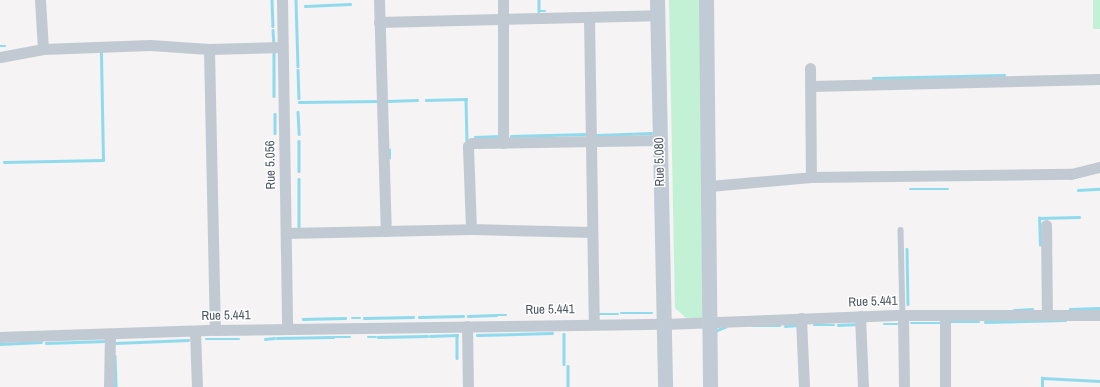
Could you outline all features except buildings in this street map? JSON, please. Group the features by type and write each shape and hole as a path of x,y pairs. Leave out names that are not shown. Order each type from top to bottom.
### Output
{"main road":[{"path":"706,0 710,387"},
{"name":"Rue 5.080","path":"657,7 665,387"}],"street":[{"path":"40,0 43,49"},
{"name":"Rue 5.056","path":"282,0 287,329"},
{"path":"379,0 386,231"},
{"path":"503,0 504,143"},
{"path":"379,22 589,17 657,7"},
{"path":"589,17 594,324"},
{"path":"0,57 43,49 150,45 209,49 282,47"},
{"path":"209,49 215,330"},
{"path":"810,68 811,177"},
{"path":"811,86 1100,79"},
{"path":"471,229 468,146 472,143 660,140"},
{"path":"709,186 811,177 1071,174 1100,167"},
{"path":"1046,225 1047,314"},
{"path":"286,233 471,229 592,232"},
{"path":"903,315 904,387"},
{"name":"Rue 5.441","path":"0,337 195,330 664,324 710,321 903,315 1100,315"},
{"path":"945,315 945,387"},
{"path":"860,316 863,387"},
{"path":"801,318 804,387"},
{"path":"467,326 468,387"},
{"path":"195,330 197,387"},
{"path":"109,387 110,334"}],"lane":[{"path":"901,230 903,315"}],"green space":[{"path":"669,0 700,0 706,314 701,318 686,318 675,308"},
{"path":"1093,0 1100,0 1100,29 1093,29"}],"waterway":[{"path":"272,0 273,26"},
{"path":"296,0 298,66"},
{"path":"539,0 539,11 545,11"},
{"path":"305,6 350,4"},
{"path":"273,30 274,43"},
{"path":"0,46 5,46"},
{"path":"4,162 103,160 101,51"},
{"path":"274,51 274,96"},
{"path":"298,70 299,98"},
{"path":"873,78 1004,75"},
{"path":"426,100 466,99 467,142"},
{"path":"387,101 417,100"},
{"path":"299,102 380,101"},
{"path":"298,112 299,134"},
{"path":"275,114 275,133"},
{"path":"597,135 651,133"},
{"path":"511,136 587,134"},
{"path":"475,137 500,136"},
{"path":"299,141 299,171"},
{"path":"389,150 389,158"},
{"path":"299,179 299,226"},
{"path":"910,189 948,189"},
{"path":"1078,190 1100,189"},
{"path":"1040,245 1039,218 1079,217"},
{"path":"907,249 908,304"},
{"path":"1070,309 1100,308"},
{"path":"1014,310 1032,309"},
{"path":"621,313 652,313"},
{"path":"598,314 618,314"},
{"path":"468,316 496,315"},
{"path":"497,315 506,315"},
{"path":"419,317 463,316"},
{"path":"364,318 413,317"},
{"path":"303,319 345,318"},
{"path":"352,318 360,318"},
{"path":"985,322 1065,320"},
{"path":"949,322 979,322"},
{"path":"911,323 941,323"},
{"path":"838,325 858,324"},
{"path":"884,324 899,324"},
{"path":"785,326 798,325"},
{"path":"814,325 834,325"},
{"path":"752,326 780,326"},
{"path":"715,331 725,327"},
{"path":"477,335 552,333"},
{"path":"564,334 564,364"},
{"path":"430,336 457,335 457,358"},
{"path":"378,337 427,336"},
{"path":"277,338 333,337"},
{"path":"335,337 350,337"},
{"path":"368,337 376,337"},
{"path":"265,339 274,338"},
{"path":"206,339 239,339"},
{"path":"115,343 188,340"},
{"path":"46,343 106,341"},
{"path":"0,344 41,342"},
{"path":"115,356 116,387"},
{"path":"568,366 568,387"},
{"path":"1042,387 1042,378 1100,381"}]}
